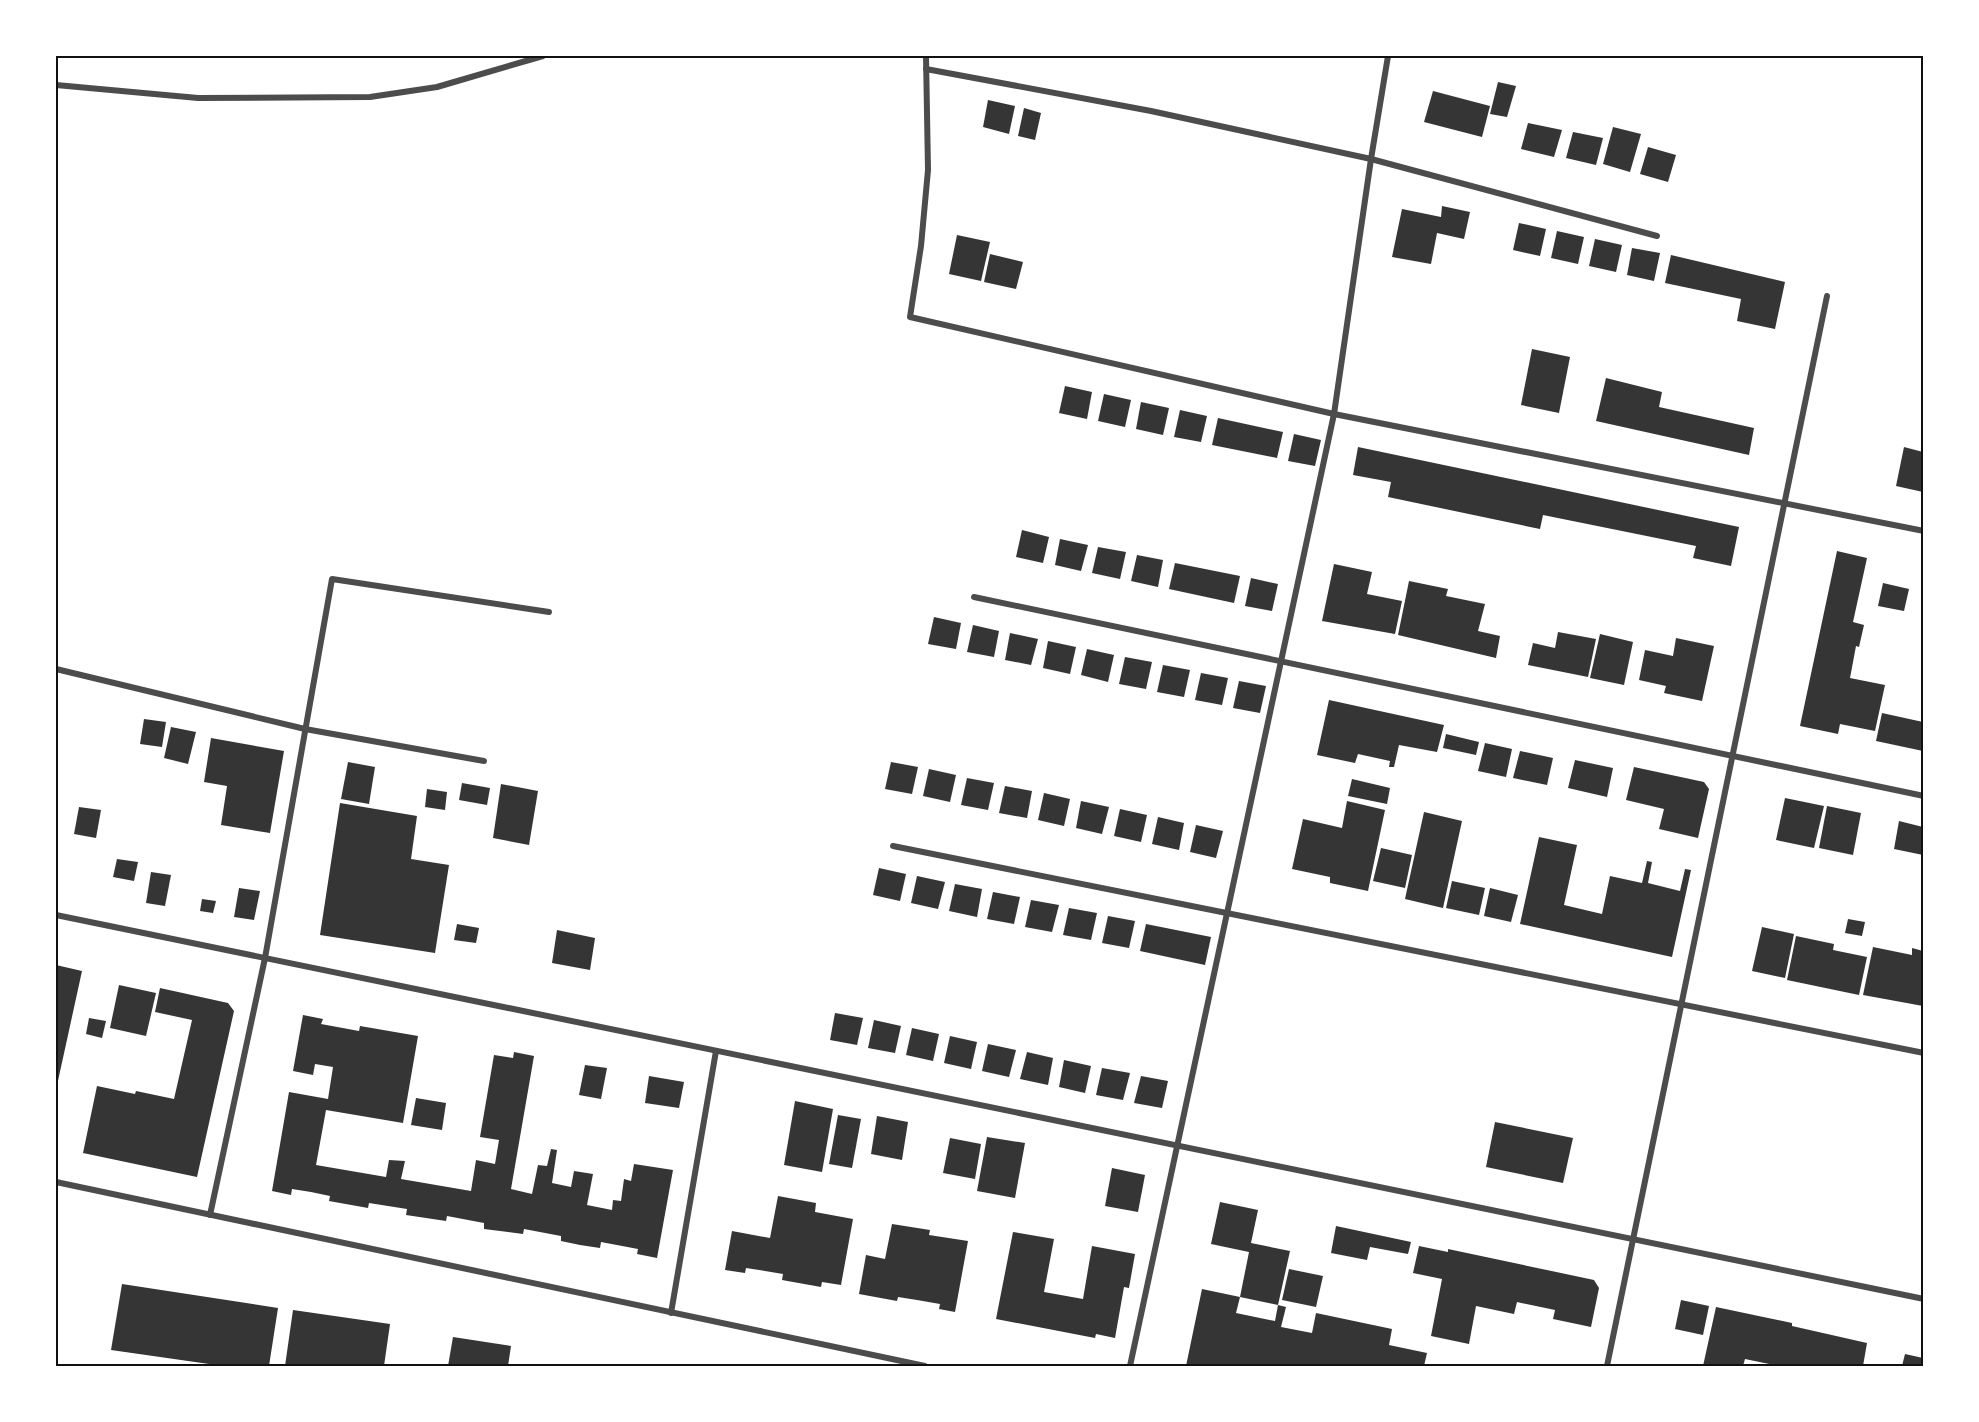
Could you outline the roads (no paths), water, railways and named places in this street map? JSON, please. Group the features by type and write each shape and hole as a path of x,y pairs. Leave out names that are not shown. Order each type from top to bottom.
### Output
{"street":[{"path":"56,85 198,98 370,97 437,87 543,56"},
{"path":"926,56 928,170 921,246 910,317 1334,414 1923,531"},
{"path":"1130,1366 1334,414 1388,56"},
{"path":"926,69 1151,111 1371,159 1657,236"},
{"path":"1607,1366 1827,296"},
{"path":"210,1215 265,958 332,579 549,612"},
{"path":"974,597 1923,796"},
{"path":"56,669 305,729 484,761"},
{"path":"893,846 1923,1053"},
{"path":"56,915 1923,1299"},
{"path":"671,1313 716,1051"},
{"path":"56,1182 925,1366"}]}
